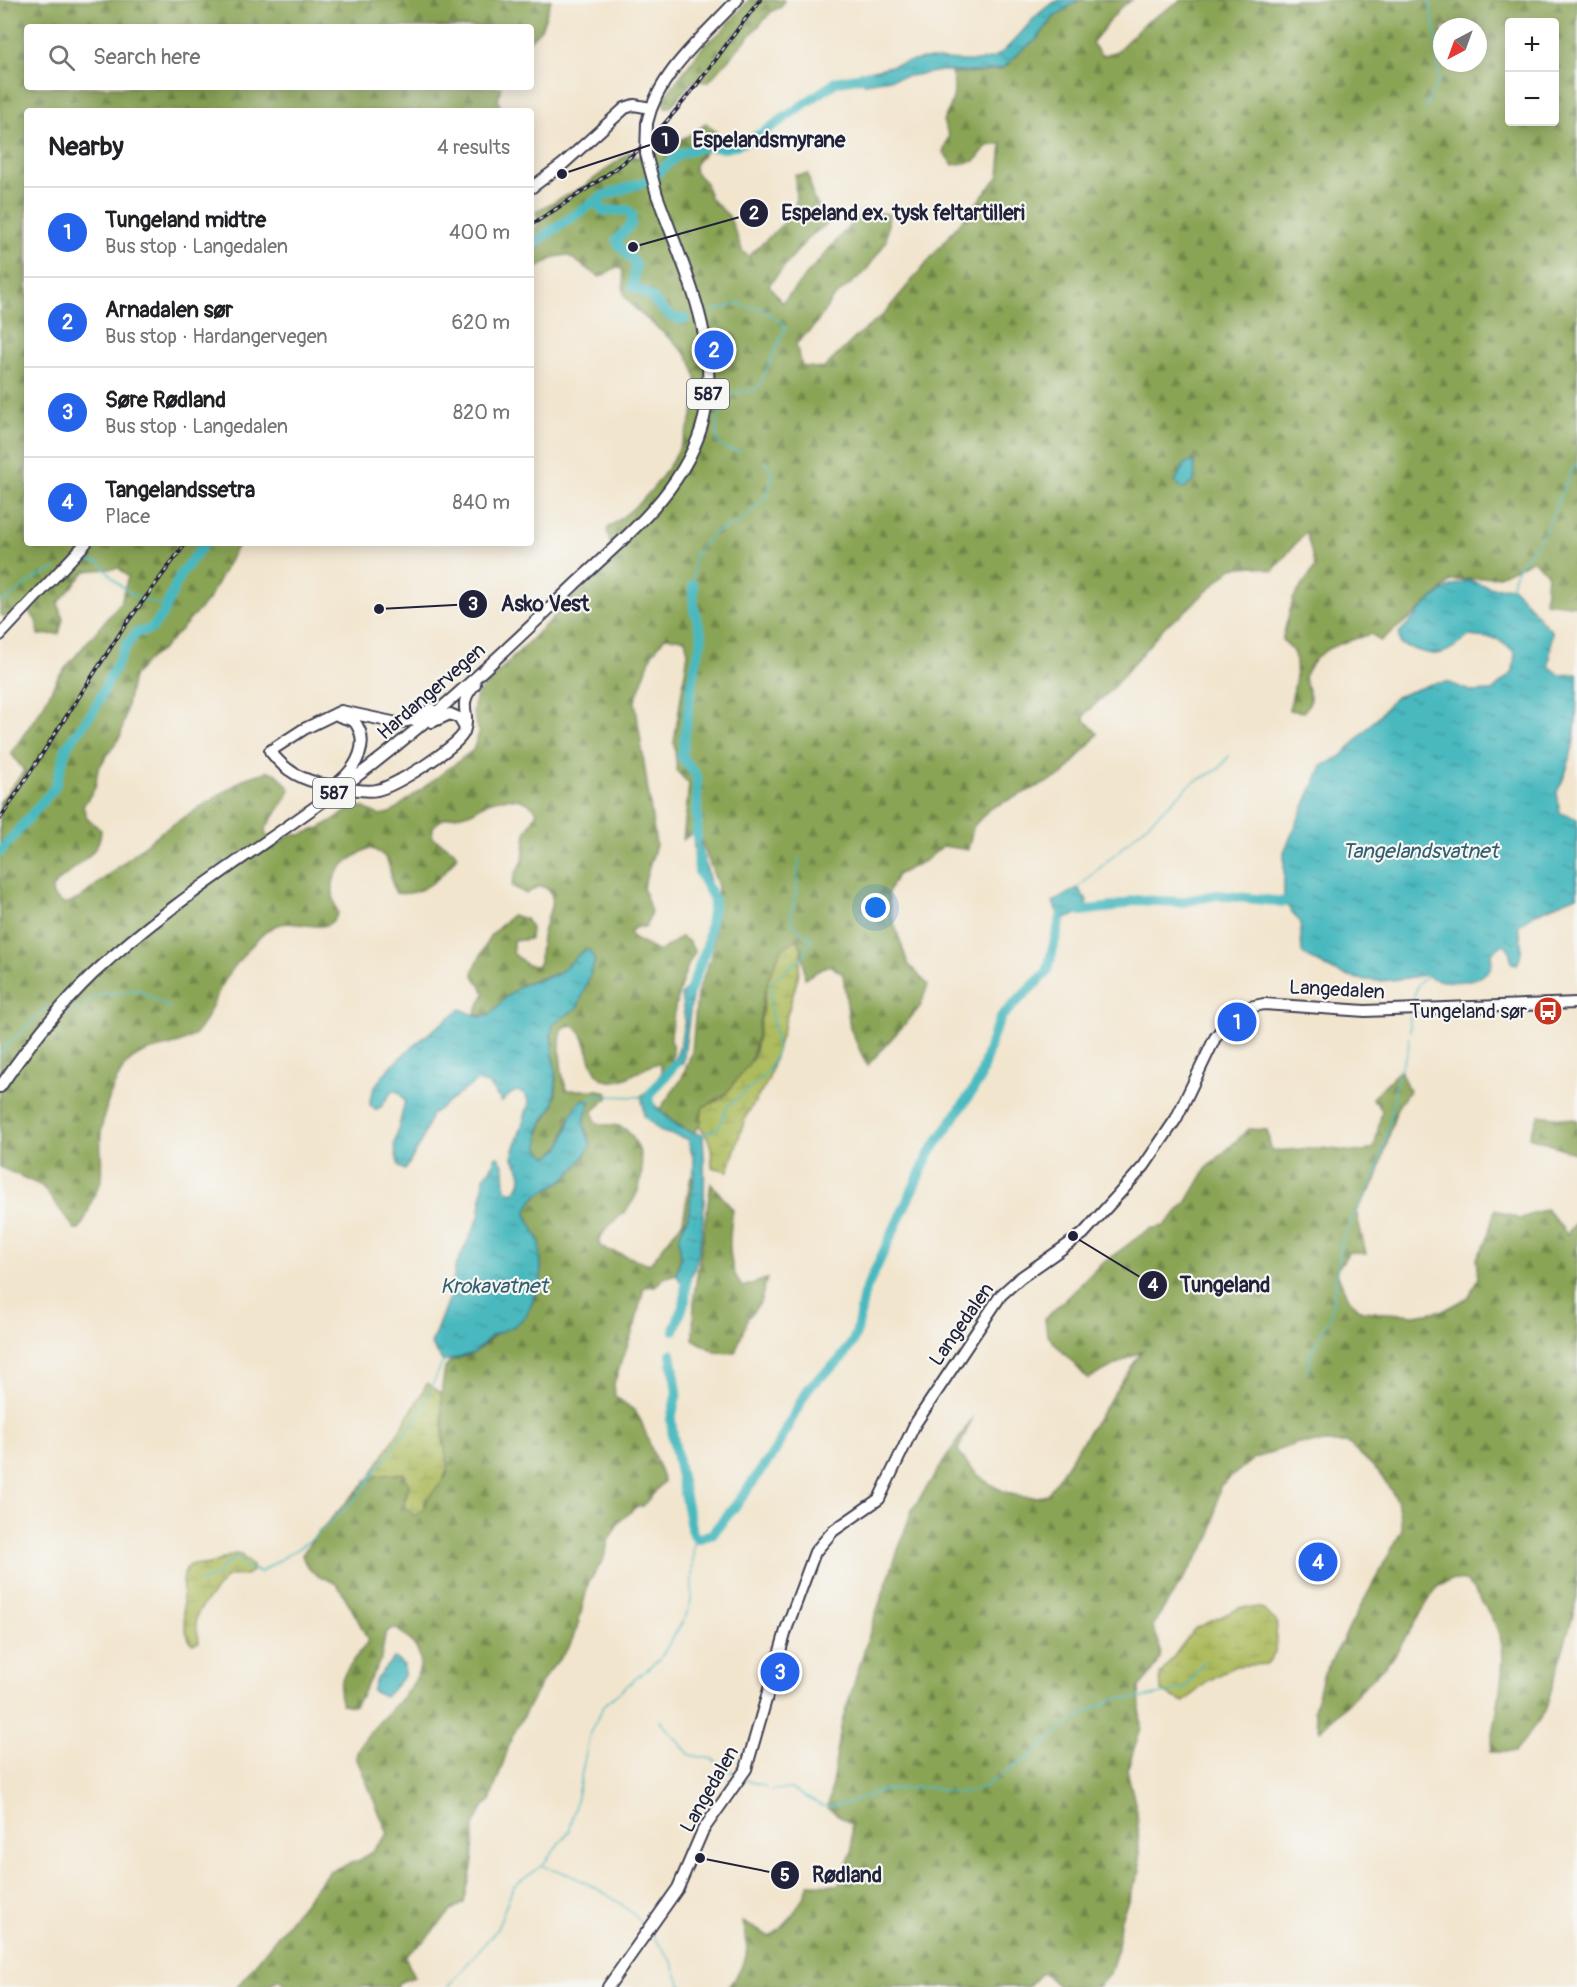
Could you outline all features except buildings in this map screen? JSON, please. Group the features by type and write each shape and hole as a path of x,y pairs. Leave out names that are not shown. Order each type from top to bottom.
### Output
{"main road":[{"name":"587","path":"651,108 674,70 737,0"},
{"path":"534,186 563,164 625,108 634,105 651,108"},
{"name":"Hardangervegen","path":"0,1087 56,1014 108,960 164,914 373,764 443,706 540,618 666,493 688,460 701,428 709,384 705,337 647,162 647,123 651,108"},
{"path":"0,635 83,546"},
{"name":"587","path":"349,789 378,790 401,780 455,743 465,728 464,703 470,691 517,645 540,618"},
{"name":"587","path":"327,785 298,777 283,766 270,751 304,729 330,716 348,711 390,722 416,719 439,703 489,658 513,643"},
{"name":"587","path":"258,848 283,824 345,778 356,763 361,740 357,724 343,715 330,716"},
{"name":"587","path":"373,764 389,757 444,715 459,718 465,728"},
{"name":"Langedalen","path":"608,1987 678,1888 704,1830 746,1769 787,1627 814,1552 833,1531 879,1499 915,1424 1001,1295 1020,1278 1083,1234 1144,1166 1176,1119 1215,1038 1228,1021 1245,1008 1264,1004 1365,1011 1577,1003"}],"green space":[{"path":"0,0 551,0 542,27 534,36 534,24 24,24 24,90 500,90 498,101 502,108 24,108 24,546 237,546 208,600 162,650 151,657 133,676 121,735 98,769 95,788 83,806 87,818 101,830 99,840 89,855 52,888 53,896 64,904 79,899 161,832 246,778 269,771 277,774 290,789 265,829 266,835 277,845 291,834 300,835 320,828 354,807 362,807 379,815 390,813 473,750 479,733 473,711 477,694 609,561 612,552 607,529 645,497 668,468 687,431 693,411 696,392 695,373 688,357 630,303 624,293 623,273 618,266 600,277 567,255 555,257 534,270 534,229 539,223 536,212 583,187 630,152 637,157 653,152 684,138 706,123 717,133 716,137 695,165 694,171 706,183 710,198 729,216 743,252 749,256 785,222 796,203 795,175 808,174 813,198 824,213 827,224 808,238 769,285 782,303 863,210 889,214 886,242 865,272 832,299 816,324 796,344 802,366 823,369 883,315 999,176 1002,144 987,146 975,161 953,165 943,152 949,136 943,121 954,92 951,73 978,73 1005,67 1018,53 1036,40 1054,17 1079,0 1132,0 1121,7 1092,43 1102,56 1117,51 1145,23 1181,0 1577,0 1577,606 1545,602 1547,573 1533,560 1499,576 1451,581 1434,599 1380,641 1371,634 1332,647 1316,658 1304,677 1311,700 1304,712 1289,710 1295,682 1296,663 1294,654 1282,640 1293,599 1315,567 1306,531 1273,571 1254,566 1232,568 1180,616 1166,625 1111,690 1086,713 1084,719 1098,734 1063,775 989,809 973,827 968,850 943,846 926,860 897,875 888,893 891,914 908,964 928,985 920,1007 867,1066 850,1028 843,974 829,965 805,978 802,948 797,939 770,976 753,1054 747,1069 738,1083 703,1107 700,1126 693,1133 667,1119 659,1110 681,1080 692,1052 697,994 712,954 718,886 696,826 692,833 683,840 689,784 677,771 674,742 688,653 685,639 665,637 652,654 635,701 656,845 643,887 651,912 646,927 636,927 630,932 634,939 659,952 681,937 688,941 695,952 682,982 676,1005 671,1038 672,1059 663,1078 654,1090 643,1098 640,1097 652,1087 662,1072 659,1063 616,1081 602,1078 592,1064 583,1037 571,1025 563,1029 560,1050 563,1078 568,1090 600,1090 608,1094 608,1098 593,1111 595,1121 624,1128 639,1150 642,1170 638,1191 627,1209 603,1233 599,1244 602,1248 650,1264 683,1221 691,1176 694,1177 688,1216 679,1237 681,1257 676,1274 664,1278 655,1286 644,1287 635,1325 614,1383 615,1396 635,1411 641,1421 664,1481 643,1506 636,1507 619,1522 609,1539 604,1558 588,1584 578,1625 569,1647 544,1678 512,1737 490,1801 482,1809 474,1826 473,1863 464,1903 451,1911 424,1941 405,1956 414,1977 400,1982 396,1987 286,1987 279,1979 267,1987 237,1987 329,1871 360,1860 388,1834 356,1757 363,1741 406,1694 416,1678 420,1661 414,1645 395,1628 389,1630 385,1635 381,1659 358,1701 353,1706 342,1704 339,1695 342,1679 368,1641 336,1584 311,1571 302,1555 315,1536 371,1476 404,1473 409,1485 404,1500 424,1508 429,1495 447,1475 441,1394 445,1368 451,1361 474,1353 533,1302 541,1281 540,1242 526,1214 534,1198 565,1179 591,1145 583,1123 590,1102 568,1122 562,1144 552,1155 544,1156 538,1142 541,1128 554,1104 556,1094 552,1044 553,1024 578,1007 591,966 583,951 562,972 528,982 515,990 489,1016 474,1015 485,993 473,974 474,969 490,936 512,915 526,919 531,928 530,939 513,941 513,953 527,965 537,966 540,962 542,937 552,897 546,888 539,886 526,894 512,886 515,874 523,861 526,832 537,812 529,804 517,799 497,799 471,812 438,822 433,827 432,837 454,851 457,856 431,884 415,892 396,893 388,862 384,856 369,848 349,860 333,881 334,901 338,913 333,921 318,926 282,924 266,931 230,973 204,1023 196,1033 180,1043 151,1050 133,1058 126,1065 109,1098 104,1116 101,1133 100,1184 84,1222 79,1229 75,1229 42,1186 0,1167 0,802 24,771 11,753 42,708 58,677 121,602 128,577 119,568 86,571 58,603 63,619 59,634 38,635 36,620 25,608 6,618 0,614"},
{"path":"749,0 784,0 784,2 781,7 772,11 708,82 693,81 670,107 665,107 663,99 705,44 722,31"},
{"path":"797,939 802,948 798,977 768,1081 746,1116 728,1171 712,1167 711,1144 700,1126 703,1107 722,1099 754,1057 768,980 781,950"},
{"path":"1400,1070 1409,1091 1397,1108 1376,1181 1356,1211 1366,1254 1349,1252 1336,1271 1348,1298 1362,1311 1415,1315 1445,1310 1469,1297 1478,1277 1476,1259 1486,1243 1495,1209 1519,1219 1546,1209 1567,1234 1577,1221 1577,1601 1545,1712 1515,1752 1490,1752 1501,1683 1503,1656 1500,1636 1483,1603 1466,1581 1451,1580 1437,1587 1394,1656 1320,1731 1314,1710 1323,1676 1402,1530 1397,1500 1380,1473 1348,1443 1298,1443 1253,1459 1220,1486 1211,1537 1152,1626 1160,1645 1160,1659 1139,1687 1141,1729 1127,1770 1137,1811 1140,1871 1120,1921 1118,1948 1110,1973 1098,1987 1059,1987 1043,1972 1028,1987 728,1987 746,1957 747,1942 743,1922 770,1937 794,1913 809,1884 839,1885 852,1851 851,1824 828,1808 842,1722 875,1616 912,1510 973,1417 958,1450 974,1471 996,1488 1008,1493 1034,1497 1047,1495 1142,1351 1088,1379 1047,1335 1045,1319 1099,1266 1149,1229 1164,1226 1186,1203 1206,1169 1249,1129 1267,1130 1271,1150 1326,1148 1359,1152 1374,1149 1382,1110 1372,1098"},
{"path":"1539,1115 1577,1120 1577,1154 1529,1137"},
{"path":"711,1183 733,1210 730,1230 731,1260 742,1287 767,1279 760,1303 748,1318 735,1353 715,1352 693,1339 694,1296"},
{"path":"427,1383 441,1394 443,1440 448,1467 442,1482 425,1501 424,1508 414,1516 404,1505 409,1485 404,1473 371,1476"},
{"path":"236,1554 241,1555 252,1566 252,1571 246,1575 228,1576 200,1609 196,1618 199,1642 192,1644 186,1630 183,1606 183,1582 187,1567 193,1564 208,1564"},
{"path":"1242,1607 1261,1608 1277,1622 1275,1652 1267,1664 1235,1666 1208,1681 1184,1702 1161,1691 1160,1675 1194,1629"}],"water":[{"path":"1059,0 1079,0 1054,17 1036,40 1018,53 1005,67 983,72 941,71 865,83 857,77 861,72 917,60 982,61 991,59 1006,49 1040,13"},
{"path":"1194,461 1195,480 1184,489 1175,482 1184,464"},
{"name":"Tangelandsvatnet","path":"1469,580 1492,588 1512,587 1552,631 1549,666 1560,675 1577,674 1576,721 1572,750 1564,778 1557,792 1560,813 1577,819 1577,896 1536,913 1518,925 1521,950 1517,964 1512,963 1509,949 1504,944 1491,953 1492,965 1487,972 1471,980 1450,982 1425,975 1386,981 1351,977 1326,967 1302,953 1300,922 1284,902 1284,852 1322,766 1342,756 1396,697 1431,684 1447,682 1473,692 1492,691 1513,672 1515,652 1497,639 1469,636 1443,653 1436,654 1421,652 1400,644 1399,634 1430,601 1447,589"},
{"path":"696,825 714,899 708,891 697,864 694,845"},
{"path":"1078,888 1087,901 1085,905 1076,914 1060,920 1053,902"},
{"name":"Krokavatnet","path":"589,950 595,961 578,1007 553,1024 551,1036 556,1080 554,1104 539,1128 539,1149 547,1157 555,1153 564,1139 573,1112 584,1099 590,1102 583,1123 591,1145 571,1174 537,1196 529,1206 526,1214 540,1242 541,1281 526,1316 514,1326 491,1336 474,1353 443,1362 431,1344 451,1292 455,1268 479,1217 484,1178 494,1163 494,1158 498,1156 504,1167 505,1189 511,1193 519,1186 520,1171 512,1157 529,1103 524,1093 520,1091 513,1092 502,1102 488,1084 477,1081 431,1115 421,1143 405,1170 399,1167 394,1147 405,1101 399,1092 392,1091 381,1107 375,1110 370,1105 372,1093 380,1080 404,1054 456,1012 461,1009 479,1017 489,1016 506,997 522,985 558,974 583,951"},
{"path":"694,982 683,1062 669,1074 679,1049 685,1020 681,995"},
{"path":"648,1097 672,1122 686,1130 703,1135 704,1192 701,1238 692,1275 684,1287 676,1274 681,1257 679,1237 688,1216 693,1186 694,1161 688,1139 662,1132 644,1116 642,1100"},
{"path":"394,1658 404,1665 404,1676 385,1697 372,1691 377,1677"}],"waterway":[{"path":"1424,109 1439,81 1436,35 1429,0"},
{"path":"534,243 603,196 650,180 679,154 705,146 725,148 745,142 764,132 836,82 871,75"},
{"path":"596,201 603,211 627,210 632,214 631,225 617,239 618,244 636,264 633,286 649,296 669,315 685,319"},
{"path":"712,312 739,303 746,307 761,308 784,325 785,330 757,389 732,395 726,400 719,413 718,443 728,450 741,451"},
{"path":"693,585 694,555 714,533 743,520 766,497 772,479 771,468 764,461"},
{"path":"1512,587 1516,571 1545,531 1567,480 1577,463"},
{"path":"0,852 55,787 67,746 94,710 126,646 136,633 151,629 163,614 180,575 203,546"},
{"path":"77,560 99,562 130,593 167,608"},
{"path":"0,600 5,601 35,578 56,569"},
{"path":"693,585 694,608 702,637 692,681 682,757 697,776 697,839"},
{"path":"1078,888 1192,783 1219,769 1229,756"},
{"path":"689,993 707,946 714,899 699,872 698,854"},
{"path":"703,1135 719,1127 727,1107 767,1073 778,1049 770,1005 772,981 803,956 812,939 793,925 791,914 796,893 799,858"},
{"path":"1081,911 1113,907 1136,900 1181,902 1217,895 1284,902"},
{"path":"671,1354 677,1392 671,1419 673,1437 692,1532 697,1539 712,1534 736,1505 775,1451 808,1388 840,1360 852,1343 857,1331 864,1294 929,1154 979,1081 994,1032 1002,1016 1047,972 1060,920"},
{"path":"1412,1003 1418,984 1427,976"},
{"path":"68,1015 97,995 138,990 170,1008"},
{"path":"0,1053 48,1006"},
{"path":"1410,1015 1410,1031"},
{"path":"1308,1372 1311,1354 1330,1317 1342,1240 1377,1171 1390,1121 1398,1073 1408,1052 1409,1038"},
{"path":"651,1110 648,1097 675,1064"},
{"path":"589,1100 598,1096 648,1097"},
{"path":"674,1330 685,1301 686,1273"},
{"path":"200,1582 218,1575 223,1566 237,1557 245,1567 261,1572 311,1540 355,1499 418,1415 443,1362"},
{"path":"661,1657 686,1616 691,1601 694,1537"},
{"path":"645,1927 625,1907 598,1889 569,1875 542,1866 570,1830 590,1733 604,1705 659,1659"},
{"path":"771,1790 791,1789 820,1805 830,1807 852,1802 882,1790 931,1787 957,1794 980,1789 1029,1757 1067,1725 1094,1708 1118,1698 1143,1698 1185,1689 1204,1661"},
{"path":"660,1721 690,1755 712,1759 737,1775"},
{"path":"744,1779 766,1787"},
{"path":"448,1987 497,1929 513,1887 541,1866"},
{"path":"652,1935 671,1960 681,1985 685,1987"}],"railway":[{"path":"534,223 605,176 646,143 691,92 760,0"},
{"path":"0,819 126,624 184,546"}],"place":[{"name":"Espelandsmyrane","path":"562,174"},
{"name":"Espeland ex. tysk feltartilleri","path":"633,247"},
{"name":"Arnadalen sør","path":"714,350"},
{"name":"Asko Vest","path":"379,609"},
{"name":"Tungeland sør","path":"1548,1011"},
{"name":"Tungeland midtre","path":"1237,1022"},
{"name":"Tungeland","path":"1073,1236"},
{"name":"Tangelandssetra","path":"1318,1562"},
{"name":"Søre Rødland","path":"780,1672"},
{"name":"Rødland","path":"700,1858"}]}
